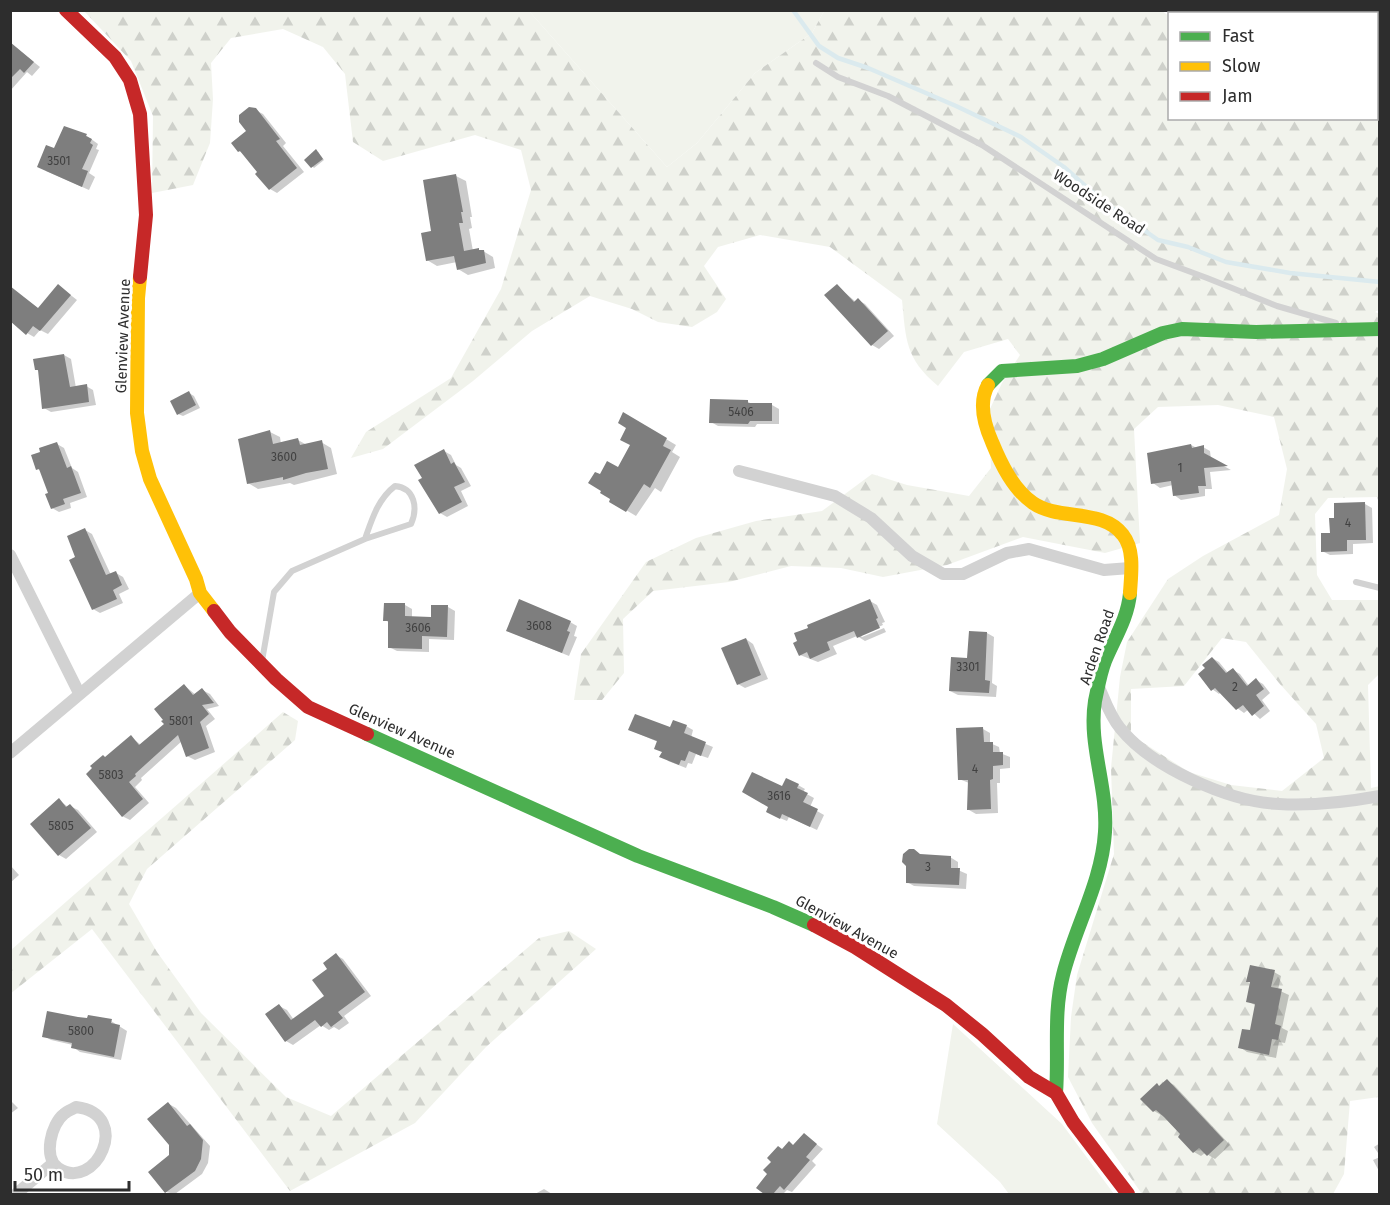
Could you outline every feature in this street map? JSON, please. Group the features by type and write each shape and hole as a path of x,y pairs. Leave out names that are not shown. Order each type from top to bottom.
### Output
{"street":[{"name":"Glenview Avenue","path":"66,10 108,48 123,68 135,92 140,114 146,215 138,298 137,413 142,450 150,479 196,579 200,593 230,632 298,700 324,715 411,752 638,856 811,923 855,947 946,1005 1029,1077 1056,1093 1073,1122 1128,1194"},
{"name":"Arden Road","path":"1056,1093 1058,1005 1063,977 1104,851 1104,809 1093,727 1094,708 1102,670 1129,606 1130,545 1122,534 1108,524 1084,516 1049,511 1032,502 1019,490 990,439 982,405 984,392 993,376 1002,371 1077,366 1102,359 1163,333 1182,329 1256,333 1359,330"},
{"name":"Woodside Road","path":"1359,330 1380,329"},
{"path":"739,471 835,496 871,518 912,556 943,574 963,574 1007,553 1029,549 1104,570 1130,568"},
{"path":"10,555 79,693"},
{"path":"10,753 200,593"},
{"path":"1099,686 1115,721 1128,737 1154,758 1191,779 1221,792 1277,804 1316,804 1380,796"},
{"path":"76,1107 94,1111 104,1126 105,1143 101,1157 91,1167 79,1172 64,1172 52,1164 49,1157 50,1145 55,1127 63,1114 76,1107"},
{"path":"16,1194 52,1164"}],"lane":[{"name":"Woodside Road","path":"816,63 838,77 888,96 982,145 1156,259 1277,306 1359,330"},
{"path":"261,664 274,592 292,571 365,539 411,524 414,517 414,504 411,493 404,487 395,486 388,491 378,505 365,539"},
{"path":"1356,582 1380,588"}],"green space":[{"path":"84,11 529,11 667,167 697,143 755,73 812,33 824,11 1162,11 1168,15 1168,120 1378,120 1379,68 1380,309 1375,312 1380,314 1379,503 1377,497 1328,498 1315,514 1317,575 1332,600 1380,600 1379,674 1368,685 1371,788 1380,786 1379,1097 1350,1101 1344,1174 1333,1194 1142,1194 1092,1123 1068,1077 1071,1017 1077,975 1114,854 1111,768 1120,677 1127,642 1168,579 1203,556 1279,515 1287,469 1274,417 1218,405 1158,407 1134,429 1140,543 1105,553 1023,537 947,565 883,577 841,568 791,566 729,582 653,591 623,619 624,673 602,700 574,700 581,654 646,562 696,538 756,521 822,511 872,474 907,485 969,496 991,468 989,411 1002,383 1020,355 1008,339 964,352 938,386 919,366 909,348 902,300 830,247 760,235 718,247 704,266 726,299 717,312 692,327 658,322 632,309 590,296 532,331 473,381 383,449 351,458 366,432 451,378 501,289 531,190 521,150 475,135 383,161 353,142 345,74 323,47 283,29 231,38 211,63 213,99 210,143 193,185 152,193 153,116 131,61","holes":["1222,638 1246,642 1316,724 1324,758 1282,791 1231,785 1189,772 1131,735 1131,689 1184,686"]},
{"path":"529,11 824,11 812,33 755,73 697,143 667,167"},
{"path":"283,712 298,721 295,740 147,869 129,904 157,952 201,1013 286,1097 331,1116 539,938 569,931 596,949 486,1047 415,1123 290,1191 92,929 10,994 11,950"},
{"path":"953,1024 1062,1124 1114,1194 1009,1194 1000,1182 937,1124"}],"building":[{"path":"10,42 34,62 24,73 20,69 10,79"},
{"path":"249,107 256,108 280,139 276,141 297,168 269,190 255,174 257,172 231,143 246,131 239,122 239,115"},
{"path":"64,126 87,134 86,136 92,139 90,143 93,145 82,169 88,171 82,187 37,167 46,145 54,148"},
{"path":"316,149 323,159 311,168 304,160"},
{"path":"456,174 463,212 461,212 463,223 459,223 464,251 479,248 479,250 484,250 486,263 457,270 454,256 426,261 421,233 431,231 423,180"},
{"path":"58,284 71,295 40,331 33,326 26,335 10,321 10,286 38,308"},
{"path":"837,284 854,302 858,298 888,331 871,346 824,295"},
{"path":"64,354 70,387 87,384 89,402 42,409 38,370 35,370 33,359"},
{"path":"189,391 196,405 177,415 170,401"},
{"path":"710,399 772,403 772,421 750,421 748,424 709,423"},
{"path":"623,412 667,438 663,446 671,450 650,488 644,484 626,512 609,502 610,499 588,483 595,472 600,474 607,461 618,467 630,445 620,440 626,428 618,423"},
{"path":"270,430 273,444 298,438 300,445 322,440 328,469 283,480 283,477 247,484 238,439"},
{"path":"57,442 67,468 71,466 81,493 63,499 65,504 51,509 45,494 48,493 31,455 40,452 39,448"},
{"path":"1191,444 1192,448 1204,445 1204,453 1228,466 1204,468 1206,486 1198,486 1199,493 1173,496 1171,481 1151,484 1147,453"},
{"path":"444,449 451,464 454,462 465,482 454,487 462,502 439,514 418,480 422,478 414,465"},
{"path":"1365,502 1366,540 1347,540 1347,551 1321,552 1321,533 1330,533 1329,518 1334,518 1334,503"},
{"path":"85,528 106,575 116,571 122,585 113,590 117,599 92,610 69,560 75,557 67,536"},
{"path":"519,599 571,621 567,631 570,632 562,653 506,631"},
{"path":"870,599 880,628 857,638 854,631 827,642 830,650 810,659 807,652 799,656 793,643 797,641 794,633 808,628 807,625"},
{"path":"384,603 405,603 405,616 431,617 431,605 448,605 447,637 422,636 422,649 388,648 388,621 383,621"},
{"path":"969,631 987,632 985,680 990,681 989,693 949,691 951,657 967,658"},
{"path":"746,638 761,675 737,685 721,648"},
{"path":"1212,657 1226,673 1233,668 1247,686 1256,678 1264,689 1256,695 1264,706 1252,716 1243,705 1236,710 1215,688 1211,691 1198,674 1205,668 1202,665"},
{"path":"184,684 193,695 202,688 214,703 202,705 209,714 200,722 209,748 186,757 178,735 129,782 143,799 122,817 86,774 92,768 90,766 103,755 105,757 131,735 139,745 164,724 154,709"},
{"path":"635,714 670,727 673,720 687,725 684,733 706,742 701,756 689,751 685,761 681,760 679,765 659,757 662,752 654,749 657,741 628,730"},
{"path":"983,727 984,742 993,742 993,752 1003,752 1003,765 993,766 993,779 990,780 991,809 967,810 968,780 958,780 956,728"},
{"path":"752,772 782,786 786,778 799,784 797,788 808,793 803,802 818,809 810,827 782,814 780,819 766,812 768,807 742,792"},
{"path":"59,798 66,807 70,804 91,828 58,856 30,824"},
{"path":"909,849 914,849 920,854 951,856 951,868 960,868 959,885 906,883 906,866 902,862 903,854"},
{"path":"336,953 365,992 338,1012 343,1018 331,1027 327,1022 321,1027 315,1020 285,1042 265,1014 279,1004 291,1020 324,996 312,980 327,969 323,963"},
{"path":"1250,965 1275,970 1271,987 1282,989 1275,1024 1281,1026 1278,1040 1272,1039 1269,1055 1238,1048 1242,1029 1250,1030 1255,1004 1246,1002 1250,982 1246,982"},
{"path":"47,1011 78,1017 87,1018 88,1015 112,1019 111,1023 120,1025 114,1057 71,1048 72,1043 42,1037"},
{"path":"1167,1079 1224,1140 1207,1156 1199,1148 1193,1153 1164,1117 1156,1110 1153,1112 1140,1099 1157,1083 1159,1086"},
{"path":"168,1102 187,1126 190,1124 203,1140 201,1159 195,1171 165,1193 148,1172 169,1155 169,1145 147,1119"},
{"path":"804,1133 817,1144 806,1157 810,1160 784,1190 780,1186 773,1194 764,1194 756,1188 767,1174 763,1170 771,1162 767,1158 778,1146 782,1149 789,1141 793,1145"}],"waterway":[{"path":"793,10 819,46 838,58 868,68 1021,137 1064,167 1101,200 1158,240 1188,247 1226,262 1290,273 1380,282"}],"traffic: fast":[{"path":"988,385 1002,371 1077,366 1103,359 1163,333 1182,329 1256,332 1380,329"},
{"path":"1056,1093 1057,1019 1060,989 1068,957 1094,887 1105,832 1104,799 1094,734 1095,701 1103,666 1124,620 1130,593"},
{"path":"367,734 638,856 814,925"}],"traffic: slow":[{"path":"140,277 137,413 142,451 150,479 196,579 200,593 214,611"},
{"path":"988,385 983,399 985,421 1008,476 1019,491 1033,503 1055,512 1104,521 1123,535 1127,541 1131,563 1130,593"}],"traffic: jam":[{"path":"66,10 115,57 130,80 140,114 146,215 140,277"},
{"path":"214,611 230,632 276,679 308,707 367,734"},
{"path":"814,925 855,947 946,1005 1029,1077 1056,1093 1073,1122 1128,1194"}]}
